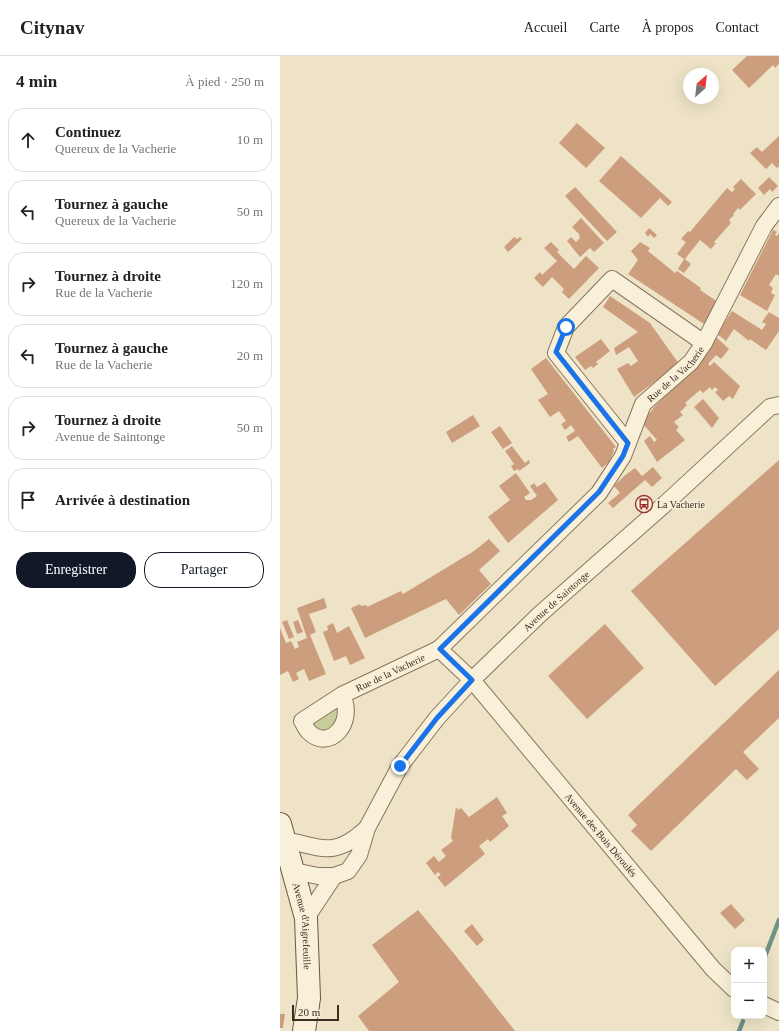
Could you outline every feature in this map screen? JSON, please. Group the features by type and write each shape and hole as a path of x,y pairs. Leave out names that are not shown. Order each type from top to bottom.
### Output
{"main road":[{"name":"Avenue d'Aigrefeuille","path":"283,832 306,918 309,998 304,1031"}],"street":[{"name":"Rue de la Vacherie","path":"342,695 440,649 599,492 623,456 643,404 691,362 704,343 764,226 779,206"},
{"path":"628,443 556,352 566,327 612,279 704,343"},
{"name":"Avenue de Saintonge","path":"306,918 334,876 348,871 359,855 367,828 400,766 437,718 472,680 539,615 665,504 770,407 779,405"},
{"path":"440,649 472,680"},
{"name":"Avenue des Bois Déroulés","path":"472,680 713,970 731,986"},
{"name":"Avenue de Saintonge","path":"283,832 323,848 340,847 353,841 367,828"},
{"path":"294,871 318,876 334,876"},
{"path":"767,1006 779,1012"}],"green space":[{"path":"333,707 339,707 341,716 328,732 314,728 314,720"}],"building":[{"path":"747,56 779,56 779,64 775,68 773,65 749,88 732,70"},
{"path":"577,123 605,148 586,168 559,143"},
{"path":"779,136 779,166 777,168 772,163 766,169 750,153 757,147 762,152"},
{"path":"621,156 672,202 668,206 660,198 641,218 599,181"},
{"path":"769,177 778,186 772,192 770,189 764,195 758,188"},
{"path":"741,179 756,194 740,210 738,208 733,214 734,215 729,220 731,223 714,242 716,243 711,249 700,240 685,259 691,264 684,273 678,269 684,259 677,254 686,242 681,239 688,231 690,232 727,188 732,192 735,189 733,187"},
{"path":"575,187 617,232 607,241 565,196"},
{"path":"581,218 604,243 594,252 590,248 580,257 567,241 571,237 576,242 580,238 580,235 572,227"},
{"path":"649,228 657,235 654,238 650,234 648,237 645,233"},
{"path":"773,230 777,232 775,235 777,236 779,233 779,276 776,274 769,285 773,288 771,293 775,295 767,311 740,295"},
{"path":"514,237 517,239 520,237 522,239 508,252 504,247"},
{"path":"551,242 559,250 557,252 574,269 586,256 599,268 569,299 562,292 564,289 552,277 543,287 534,278 540,272 542,275 557,261 544,248"},
{"path":"640,242 650,248 648,251 675,273 677,271 701,288 700,290 718,302 704,324 628,274 638,260 631,251"},
{"path":"610,296 650,323 679,364 634,397 617,369 628,363 631,366 638,361 629,347 616,355 614,348 638,332 603,307"},
{"path":"732,311 762,330 766,324 762,322 769,312 779,318 779,331 766,350 750,339 749,341 734,329 726,341 717,334"},
{"path":"715,336 729,349 721,359 716,355 708,364 710,366 714,362 740,386 733,399 729,396 723,401 715,392 718,390 715,387 712,390 710,387 703,393 700,390 685,403 687,405 680,412 683,415 674,422 679,427 676,430 685,440 657,462 644,441 650,436 654,442 657,440 642,423 655,406 673,389"},
{"path":"601,339 610,351 596,362 598,364 593,368 591,366 585,370 575,357"},
{"path":"546,358 616,447 613,449 614,451 609,462 602,468 578,436 569,442 566,437 575,431 571,425 565,430 561,424 566,421 559,411 550,417 538,400 548,394 531,369"},
{"path":"703,399 719,418 712,428 694,407"},
{"path":"473,415 480,426 452,443 446,432"},
{"path":"500,426 512,443 503,449 491,432"},
{"path":"512,446 525,463 529,460 530,463 519,471 518,469 514,471 511,466 514,464 505,451"},
{"path":"779,460 779,629 715,686 631,591"},
{"path":"653,467 662,478 652,487 645,480 613,508 608,503 620,493 614,486 624,476 635,468 642,476"},
{"path":"516,473 530,493 524,497 526,500 531,500 537,496 530,486 534,483 537,487 545,482 558,500 508,543 488,517 510,500 499,486"},
{"path":"489,539 500,551 479,570 491,584 459,615 446,599 365,638 351,608 360,604 361,606 366,605 367,607 401,591 403,594 474,551"},
{"path":"324,598 327,608 309,614 316,632 310,635 326,674 309,681 304,669 296,673 299,679 293,682 288,671 280,675 280,628 286,643 291,641 295,649 299,647 297,642 307,638 297,608"},
{"path":"287,620 294,637 289,639 282,622"},
{"path":"298,620 303,632 297,634 293,622"},
{"path":"333,623 337,633 349,626 365,658 350,665 346,656 334,661 323,632 328,630 327,626"},
{"path":"605,624 644,668 587,719 548,676"},
{"path":"779,670 779,718 743,752 759,769 747,780 736,769 651,851 631,831 637,825 628,815"},
{"path":"497,797 507,813 502,816 509,826 490,842 488,839 479,846 485,854 445,887 437,877 441,875 438,872 435,875 426,863 434,856 439,862 446,856 441,850 453,841 451,838 456,807 458,810 461,808 469,817"},
{"path":"731,904 745,920 735,929 720,913"},
{"path":"418,910 515,1031 369,1031 358,1016 399,982 372,945"},
{"path":"472,924 484,940 477,946 464,931"},
{"path":"280,1014 285,1014 283,1028 280,1028"}],"waterway":[{"path":"767,951 779,920"},
{"path":"739,1031 743,1021"}],"place":[{"name":"La Vacherie","path":"644,504"}],"route":[{"path":"400,766 437,718 472,680 440,649 599,492 623,456 628,443 556,352 566,327"}]}
